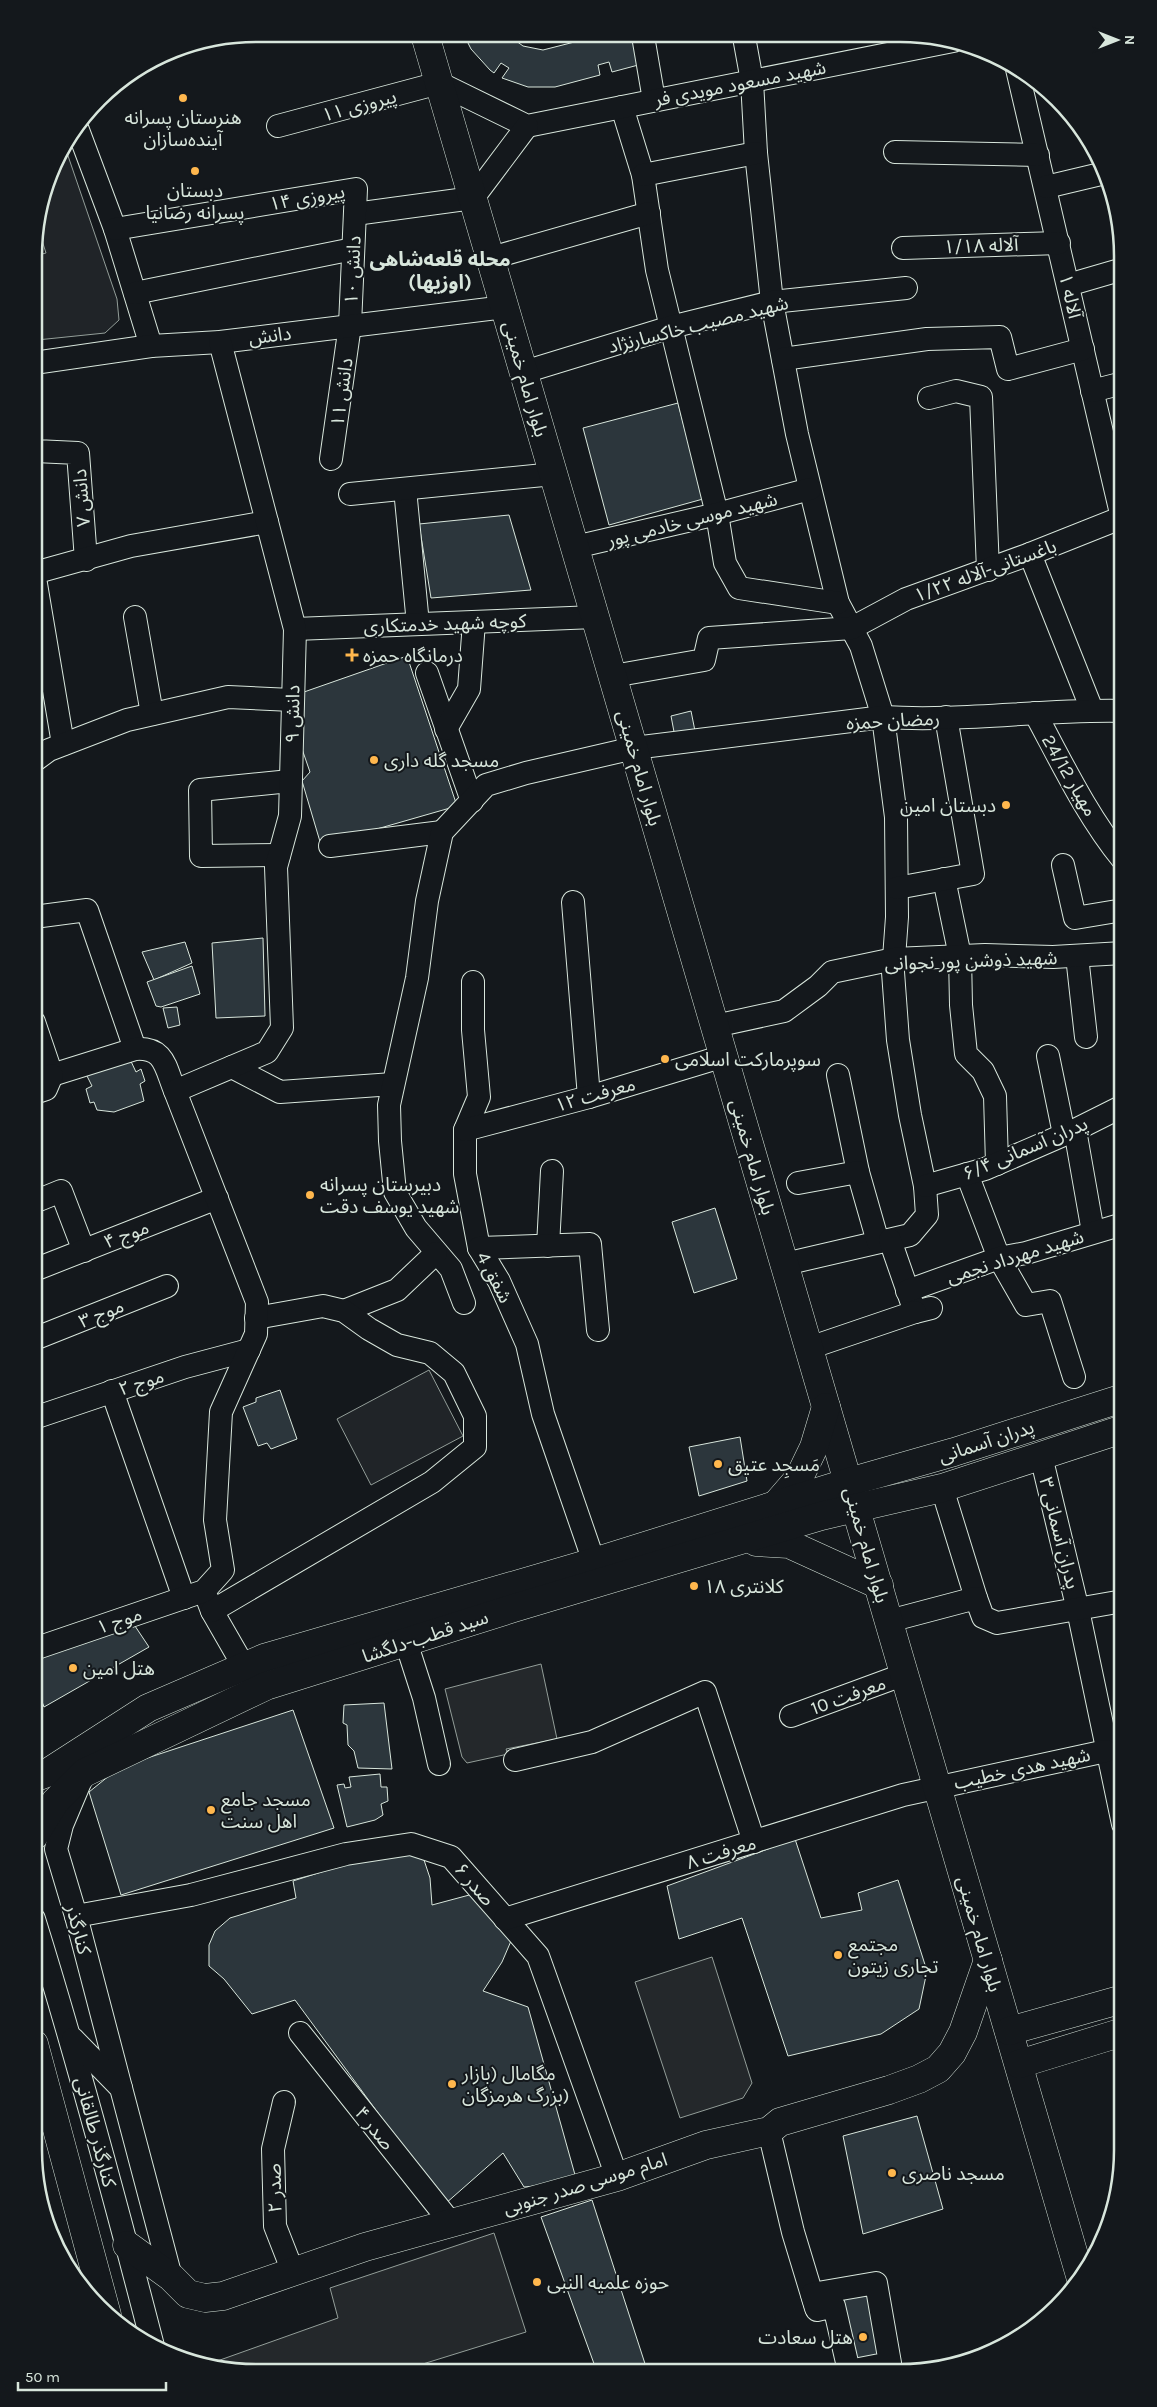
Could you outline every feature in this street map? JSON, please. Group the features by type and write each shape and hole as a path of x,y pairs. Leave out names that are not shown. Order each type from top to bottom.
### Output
{"main road":[{"name":"بلوار امام خمینی","path":"427,42 988,1960 1080,2266"},
{"name":"پدران آسمانی","path":"852,1495 954,1452 1114,1401"},
{"path":"772,1508 799,1478 814,1447 826,1407"},
{"name":"پدران آسمانی","path":"852,1495 942,1488 1114,1432"},
{"name":"سید قطب-دلگشا","path":"42,1823 55,1802 84,1773 266,1686 406,1642 594,1562 772,1508 852,1495"},
{"name":"سید قطب-دلگشا","path":"42,1775 148,1708 244,1665 742,1541 821,1516 852,1495"},
{"path":"742,1541 789,1544 879,1585"},
{"name":"امام موسی صدر جنوبی","path":"128,2245 171,2277 188,2294 205,2298 223,2296 365,2247 617,2177 706,2146 769,2130 780,2122 888,2090 919,2079 938,2069 952,2053 963,2032 988,1960"},
{"path":"1009,2031 1114,2002"},
{"path":"1019,2064 1114,2035"},
{"path":"42,2074 103,2299"}],"street":[{"path":"644,42 654,100"},
{"path":"745,42 752,81 756,153 772,302 783,359 810,489 838,603 861,646 883,717 896,817 897,888 893,972 898,1040 910,1116 925,1186 927,1214 910,1235 785,1264"},
{"name":"شهید مسعود مویدی فر","path":"527,126 929,44"},
{"name":"آلاله ۱","path":"1019,79 1114,482"},
{"name":"پیروزی ۱۱","path":"278,126 440,83"},
{"path":"440,83 527,126 473,198"},
{"path":"622,107 643,175 657,270 717,514 725,563 739,588 838,603"},
{"path":"80,136 115,229 151,346"},
{"path":"895,152 1038,156"},
{"path":"643,175 756,153"},
{"path":"1046,187 1098,175"},
{"name":"پیروزی ۱۴","path":"115,229 356,189 355,214 473,198"},
{"path":"491,258 649,213"},
{"name":"دانش ۱۰","path":"350,325 355,214"},
{"name":"آلاله ۱/۱۸","path":"903,248 1059,242"},
{"path":"135,293 353,249"},
{"path":"1068,285 1114,272"},
{"name":"شهید مصیب خاکسارنژاد","path":"524,372 671,327 772,302 906,288"},
{"name":"دانش","path":"42,362 151,346 220,342 505,307"},
{"name":"دانش ۱۱","path":"331,460 350,325"},
{"path":"783,359 927,339 1000,337 1008,369 1083,349"},
{"name":"دانش ۹","path":"175,1091 267,1052 282,1028 276,867 290,816 295,630 220,342"},
{"path":"1092,391 1114,385"},
{"path":"929,398 956,391 981,397 988,570"},
{"name":"دانش ۷","path":"42,451 78,453 86,560"},
{"path":"350,494 554,474"},
{"path":"405,489 418,624"},
{"name":"شهید موسی خادمی پور","path":"575,547 717,514 810,489"},
{"path":"42,571 131,546 267,522"},
{"name":"باغستانی-آلاله ۱/۲۲","path":"852,628 906,599 1114,522"},
{"path":"1030,554 1092,710"},
{"name":"کوچه شهید خدمتکاری","path":"295,630 596,617"},
{"path":"135,618 152,714"},
{"path":"42,620 63,744"},
{"path":"446,729 469,689 474,622"},
{"path":"612,676 704,660 709,638 852,628"},
{"path":"427,673 472,801"},
{"path":"42,755 63,744 128,720 228,697 292,700"},
{"name":"رمضان حمزه","path":"442,832 486,785 526,773 634,748 883,717 916,719 1092,710 1114,711"},
{"name":"مهیار 24/12","path":"1035,713 1070,779 1114,849"},
{"path":"897,888 973,874 946,717"},
{"path":"279,855 201,856 200,790 290,781"},
{"path":"330,846 442,832 427,902 417,978 389,1105 395,1192 416,1228 451,1269 464,1303"},
{"path":"1063,865 1075,918 1114,912"},
{"path":"944,879 960,956 961,1005 966,1054 983,1071 995,1096 997,1164"},
{"path":"572,902 589,1097"},
{"path":"42,916 87,910 135,1049"},
{"name":"شهید ذوشن پور نجوانی","path":"715,1026 784,1011 818,986 832,972 894,959 960,956 1077,956 1114,954"},
{"path":"1077,956 1086,1037"},
{"name":"شفق 4","path":"473,982 473,1030 479,1097 465,1130 465,1174 479,1248 499,1281 527,1344 543,1414 594,1562"},
{"path":"42,1046 52,1075 46,1089 42,1090"},
{"path":"52,1075 135,1049 148,1048 159,1054 257,1302 256,1334 221,1412 215,1520 223,1570 200,1600"},
{"name":"معرفت ۱۲","path":"465,1130 589,1097 724,1056"},
{"path":"1048,1056 1070,1132 1093,1232"},
{"path":"232,1066 280,1092 393,1084"},
{"path":"809,1348 923,1310 907,1291 884,1241 858,1172 838,1075"},
{"name":"پدران آسمانی ۶/۴","path":"925,1186 997,1164 1114,1110"},
{"path":"548,1246 552,1172"},
{"path":"798,1183 858,1172"},
{"path":"967,1174 999,1258 1026,1305 1050,1301 1074,1377"},
{"path":"42,1199 61,1191 84,1251"},
{"name":"موج ۴","path":"42,1267 217,1198"},
{"name":"شهید مهرداد نجمی","path":"907,1291 999,1258 1026,1253 1114,1226"},
{"path":"479,1248 590,1244 598,1330"},
{"path":"256,1318 324,1306 344,1311 397,1290 436,1253"},
{"name":"موج ۳","path":"42,1336 167,1286"},
{"name":"موج ۱","path":"42,1647 200,1600 432,1482 475,1447 475,1416 454,1373 430,1353 397,1345 369,1330 344,1311"},
{"name":"موج ۲","path":"42,1415 112,1391 249,1350"},
{"path":"112,1391 200,1600 244,1665"},
{"name":"پدران آسمانی ۳","path":"1041,1456 1078,1610 1114,1785"},
{"path":"942,1488 983,1617 997,1623 1114,1603"},
{"path":"889,1621 976,1598"},
{"path":"406,1642 424,1698 439,1764"},
{"name":"معرفت 10","path":"791,1716 905,1674"},
{"path":"515,1760 592,1742 705,1692 754,1842"},
{"name":"شهید هدی خطیب","path":"937,1786 1106,1751"},
{"name":"کنارگذر","path":"84,1773 62,1825 56,1850 76,1916 171,2277"},
{"name":"معرفت ۸","path":"505,1919 937,1786"},
{"name":"صدر ۶","path":"76,1916 191,1895 346,1854 411,1844 451,1857 538,1956 617,2177"},
{"name":"کنارگذر طالقانی","path":"42,1944 128,2245 151,2336"},
{"name":"صدر ۴","path":"300,2033 451,2223"},
{"path":"70,2037 121,2088"},
{"name":"صدر ۲","path":"284,2102 273,2149 275,2226 293,2272"},
{"path":"769,2130 794,2232 817,2310 834,2306 847,2364"},
{"path":"812,2294 876,2283 890,2363 885,2364"}],"shaded area":[{"path":"68,156 117,299 119,320 105,333 42,339 42,257 42,254 46,253 43,244 44,229 50,201"},
{"path":"429,1370 463,1436 371,1485 337,1419"},
{"path":"541,1664 557,1739 506,1749 508,1754 467,1763 462,1757 445,1689"},
{"path":"712,1957 752,2083 743,2098 680,2118 635,1982"},
{"path":"494,2233 526,2332 423,2364 243,2364 218,2361 338,2318 330,2288"}],"building":[{"path":"468,42 518,42 523,46 543,50 574,42 638,42 642,64 612,72 609,62 598,65 600,75 555,87 528,87 502,78 509,68 501,63 494,73 471,49"},
{"path":"678,403 703,499 609,525 583,428"},
{"path":"509,515 531,590 431,598 419,524"},
{"name":"مسجد گله داری","path":"407,656 457,806 321,845 302,781 310,772 302,749 304,692"},
{"path":"691,711 695,731 675,737 671,716"},
{"path":"263,938 265,1016 216,1018 212,943"},
{"path":"185,942 192,963 154,980 142,952"},
{"path":"192,966 200,994 161,1007 156,1006 147,982"},
{"path":"177,1007 180,1025 168,1028 163,1008"},
{"path":"128,1055 136,1072 141,1069 145,1081 140,1084 144,1101 114,1112 97,1110 94,1102 90,1103 86,1089 92,1086 85,1072"},
{"path":"715,1208 737,1279 694,1293 672,1222"},
{"path":"280,1390 297,1439 271,1449 267,1443 258,1446 243,1407 256,1402 256,1398"},
{"name":"مَسجِد عتیق","path":"740,1437 747,1481 699,1496 689,1447"},
{"name":"هتل امین","path":"133,1623 149,1647 44,1707 42,1702 42,1652"},
{"path":"384,1703 392,1769 358,1768 354,1751 348,1745 347,1725 343,1723 344,1705"},
{"name":"مسجد جامع اهل سنت","path":"293,1710 334,1828 121,1895 89,1792 120,1767"},
{"path":"380,1774 381,1787 387,1787 388,1801 381,1804 383,1815 375,1820 347,1827 337,1785 344,1784 345,1788 351,1787 349,1777"},
{"name":"مجتمع تجاری زیتون","path":"795,1839 821,1918 862,1910 858,1893 898,1880 927,1971 919,2009 881,2034 788,2056 742,1918 679,1939 667,1886"},
{"name":"مگامال (بازار بزرگ هرمزگان)","path":"414,1853 424,1860 430,1878 432,1905 473,1894 511,1941 502,1962 483,1991 528,2007 577,2182 524,2187 503,2153 445,2204 295,2000 252,2014 224,1979 209,1966 209,1945 215,1931 230,1918 296,1898 293,1881 365,1858"},
{"name":"مسجد ناصری","path":"917,2116 943,2209 863,2234 843,2136"},
{"path":"592,2200 645,2364 594,2364 541,2217"},
{"name":"هتل سعادت","path":"876,2283 890,2363 847,2364 834,2306 812,2294"}],"place":[{"name":"هنرستان پسرانه آینده‌سازان","path":"183,98"},
{"name":"دبستان پسرانه رضانیا","path":"195,171"},
{"name":"درمانگاه حمزه","path":"352,655"},
{"name":"مسجد گله داری","path":"374,760"},
{"name":"دبستان امین","path":"1006,805"},
{"name":"سوپرمارکت اسلامی","path":"665,1059"},
{"name":"دبیرستان پسرانه شهید یوسف دقت","path":"310,1195"},
{"name":"مَسجِد عتیق","path":"718,1464"},
{"name":"کلانتری ۱۸","path":"694,1586"},
{"name":"هتل امین","path":"73,1668"},
{"name":"مسجد جامع اهل سنت","path":"211,1810"},
{"name":"مجتمع تجاری زیتون","path":"838,1955"},
{"name":"مگامال (بازار بزرگ هرمزگان)","path":"452,2084"},
{"name":"مسجد ناصری","path":"892,2173"},
{"name":"حوزه علمیه النبی","path":"537,2282"},
{"name":"هتل سعادت","path":"863,2337"}],"district":[{"name":"محله قلعه‌شاهی (اوزیها)","path":"440,270"}]}
